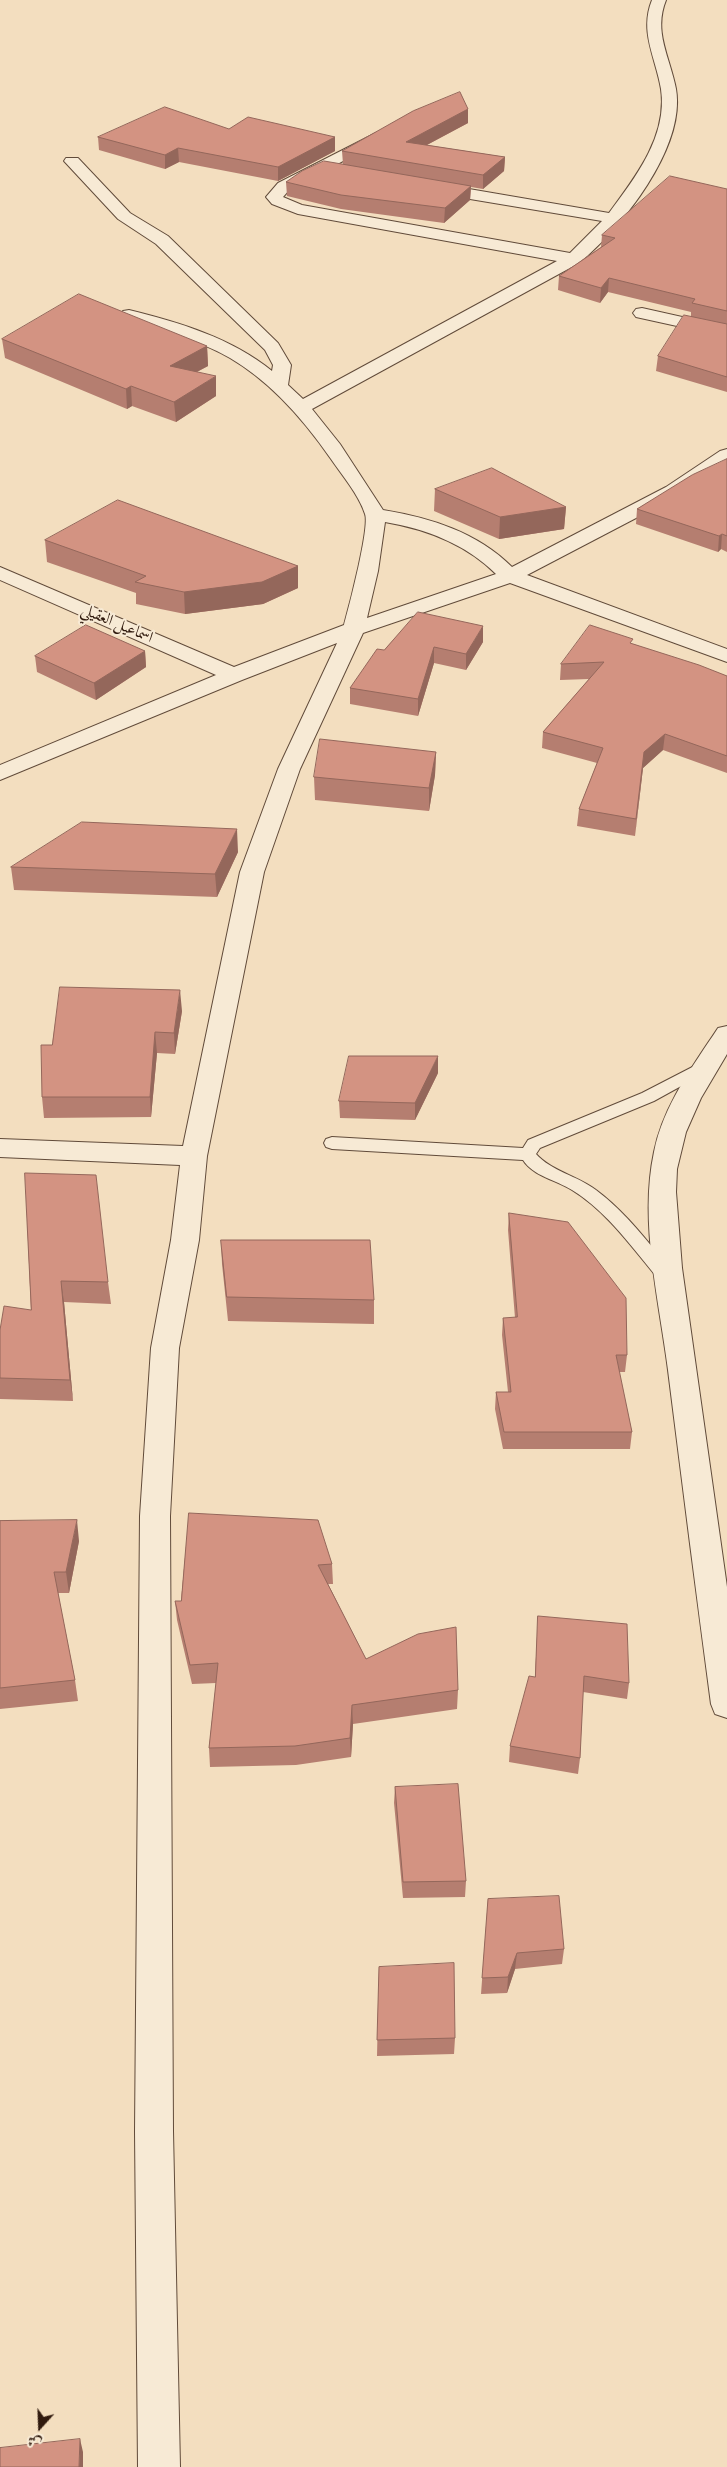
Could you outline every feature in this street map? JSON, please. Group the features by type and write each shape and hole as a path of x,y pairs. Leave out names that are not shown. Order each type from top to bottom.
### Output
{"street":[{"path":"300,408 573,259 587,249 612,218 659,149 667,128 668,90 653,35 652,20 659,0"},
{"path":"387,132 322,168 284,186 274,197 278,201 298,209 573,259"},
{"path":"72,161 124,216 162,240 272,347 282,365 278,387"},
{"path":"322,168 348,172"},
{"path":"414,184 612,218"},
{"path":"642,313 727,332"},
{"path":"129,315 216,344 250,363 300,408 351,471 376,515 368,571 354,630 289,769 252,872 194,1156 185,1240 165,1348 154,1516 154,2131 159,2467"},
{"path":"0,773 234,675 354,630 510,576 673,491 727,455"},
{"path":"376,515 413,521 448,532 490,556 510,576 727,656"},
{"name":"اسماعيل العقيلي","path":"0,573 234,675"},
{"path":"727,1034 687,1096 672,1131 664,1168 663,1208 670,1280 727,1704"},
{"path":"0,1148 194,1156"}],"lane":[{"path":"528,1154 534,1144 640,1101 708,1064"},
{"path":"332,1143 528,1154"},
{"path":"528,1154 536,1165 558,1174 595,1198 610,1211 670,1280"}],"building":[{"path":"460,92 468,109 406,142 505,157 483,175 342,151 413,111"},
{"path":"165,107 229,129 248,117 335,137 278,167 178,148 165,155 98,137"},
{"path":"324,161 471,186 445,208 341,195 286,182 302,171"},
{"path":"670,176 727,189 727,311 692,303 695,299 609,278 601,288 559,276 615,238 602,235"},
{"path":"79,294 207,346 170,366 216,376 174,402 131,386 126,389 2,339"},
{"path":"684,315 727,324 727,377 658,356"},
{"path":"727,459 727,536 722,534 719,536 637,509 692,475"},
{"path":"492,468 566,507 500,517 435,489"},
{"path":"118,500 298,566 262,582 184,592 135,582 146,576 45,540"},
{"path":"418,612 483,626 466,654 434,647 418,699 350,688 377,649 384,650"},
{"path":"86,625 145,651 94,683 35,656"},
{"path":"590,625 633,639 630,643 727,676 727,756 665,734 644,752 636,819 579,809 603,748 543,732 604,662 561,664"},
{"path":"320,739 436,752 429,788 314,777"},
{"path":"82,822 237,829 215,874 11,867"},
{"path":"60,987 180,990 174,1033 155,1032 150,1097 42,1097 41,1045 52,1045"},
{"path":"349,1056 438,1056 415,1103 339,1101"},
{"path":"25,1173 96,1175 108,1282 61,1281 70,1380 0,1378 0,1330 4,1306 31,1310"},
{"path":"509,1213 568,1222 626,1298 627,1355 616,1355 632,1432 504,1432 496,1392 511,1392 503,1318 517,1317"},
{"path":"221,1240 370,1240 374,1300 227,1297"},
{"path":"189,1513 318,1520 332,1564 318,1565 366,1659 418,1634 456,1627 458,1690 352,1705 350,1738 295,1746 209,1748 218,1663 190,1665 175,1601 181,1601"},
{"path":"77,1520 66,1572 54,1572 75,1680 0,1688 0,1521"},
{"path":"538,1616 627,1624 629,1683 584,1676 580,1758 510,1746 529,1676 535,1677"},
{"path":"458,1784 466,1881 403,1882 395,1787"},
{"path":"559,1896 564,1949 517,1953 508,1977 482,1978 488,1899"},
{"path":"454,1963 455,2038 377,2040 379,1967"},
{"path":"80,2439 79,2467 0,2467 0,2448"}]}
